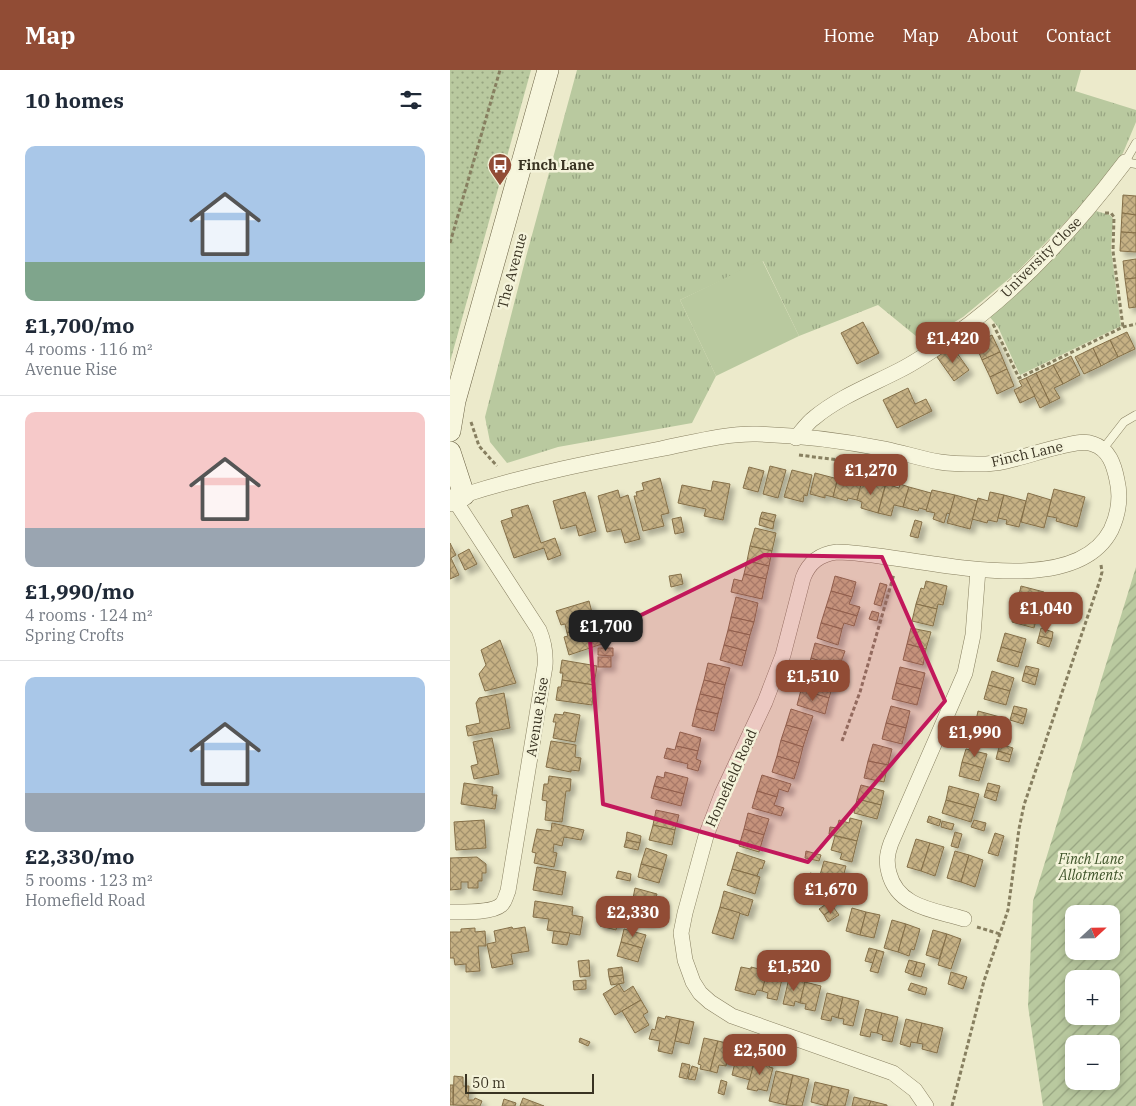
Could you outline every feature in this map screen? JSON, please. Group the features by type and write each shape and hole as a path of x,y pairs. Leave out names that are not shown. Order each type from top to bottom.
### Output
{"street":[{"name":"The Avenue","path":"450,431 455,401 548,70"},
{"name":"University Close","path":"796,438 814,418 857,391 902,369 952,337 1006,293 1041,260 1131,163"},
{"name":"Finch Lane","path":"456,499 503,482 560,468 719,437 755,434 845,442 941,462 970,464 1010,460 1080,442 1093,444 1103,449"},
{"name":"Homefield Road","path":"926,1106 915,1090 893,1074 747,1022 718,1009 700,992 693,982 685,960 681,933 685,913 706,836 735,763 765,702 782,655 806,570 820,556 837,552 978,570 1026,570 1062,566 1078,561 1094,551 1108,534 1117,515 1119,487 1116,472 1108,454 1103,449"},
{"path":"450,452 456,499"},
{"name":"Avenue Rise","path":"450,912 496,908 501,905 508,891 546,653 539,630 456,499"},
{"path":"964,919 916,904 899,895 890,877 886,858 965,673 975,622 978,570"}],"lane":[{"path":"1131,163 1136,143"},
{"path":"1103,449 1124,422 1136,415"}],"path":[{"path":"450,243 500,70"},
{"path":"1106,213 1111,213 1114,217 1113,251 1123,327"},
{"path":"995,327 1019,378 1123,327 1136,324"},
{"path":"471,422 479,446 497,466"},
{"path":"797,454 868,464"},
{"path":"952,1106 984,981 1008,910 1024,805 1100,580 1101,565 1094,551"},
{"path":"842,740 860,692 898,559"},
{"path":"964,919 971,925 1000,934"}],"highlighted area":[{"path":"764,555 882,557 945,701 808,862 603,804 590,640"}],"green space":[{"path":"450,70 531,70 450,362"},
{"path":"577,70 1081,70 1075,91 1136,110 1136,122 1123,153 1081,206 1017,272 963,317 922,341 878,305 799,336 763,261 680,300 716,376 692,423 558,447 507,463 490,442 485,417"},
{"path":"1096,211 1110,215 1113,219 1111,249 1121,326 1020,375 998,327 989,316 1045,266"},
{"path":"762,260 799,336 716,376 680,300"},
{"name":"Finch Lane Allotments","path":"1136,567 1136,1106 1043,1106 1028,1006 1033,901"}],"building":[{"path":"1123,195 1136,196 1136,215 1122,213"},
{"path":"1122,213 1136,215 1136,233 1121,232"},
{"path":"1121,232 1136,233 1136,252 1120,251"},
{"path":"1136,259 1136,278 1125,279 1123,261"},
{"path":"1136,278 1136,307 1129,308 1125,279"},
{"path":"863,322 879,353 857,364 841,333"},
{"path":"1127,332 1135,349 1118,357 1110,340"},
{"path":"992,335 1000,352 982,360 975,343"},
{"path":"1110,340 1118,357 1101,366 1093,348"},
{"path":"952,346 969,370 954,381 937,357"},
{"path":"1093,348 1101,366 1084,374 1075,357"},
{"path":"1000,352 1007,369 990,377 982,360"},
{"path":"1071,356 1080,375 1063,384 1053,365"},
{"path":"1053,365 1063,384 1054,388 1060,398 1050,403 1036,373"},
{"path":"1007,369 1014,386 997,394 990,377"},
{"path":"1036,373 1050,403 1040,408 1026,378"},
{"path":"1026,378 1035,396 1020,403 1014,390 1022,386 1019,381"},
{"path":"908,388 915,404 926,399 932,411 897,428 883,400"},
{"path":"770,466 786,470 778,498 763,494"},
{"path":"749,467 764,471 758,492 743,488"},
{"path":"792,470 812,475 807,496 804,495 803,502 784,497"},
{"path":"815,473 838,479 833,497 825,495 825,498 810,494"},
{"path":"838,477 862,483 857,500 848,498 847,501 833,497"},
{"path":"660,478 669,513 661,515 664,526 643,531 634,496 637,496 636,492 644,490 642,483"},
{"path":"862,480 885,486 878,513 861,508 862,502 857,500"},
{"path":"713,481 730,484 723,520 704,516 706,509 678,503 682,485 711,491"},
{"path":"886,484 899,488 900,484 909,487 903,507 894,505 891,516 878,513"},
{"path":"909,487 931,493 927,510 919,508 918,511 903,507"},
{"path":"1054,489 1085,497 1077,527 1056,521 1057,518 1047,516"},
{"path":"618,490 620,498 628,495 640,539 625,543 621,529 607,532 598,496"},
{"path":"932,490 955,495 950,514 947,513 944,523 933,519 935,513 926,511"},
{"path":"585,492 596,531 579,536 576,525 561,529 553,501"},
{"path":"990,492 1004,495 997,522 988,520 987,523 972,519 978,498 988,501"},
{"path":"1028,493 1051,500 1044,528 1021,522"},
{"path":"955,495 977,501 970,529 947,523"},
{"path":"1004,495 1026,501 1019,527 1006,524 1007,520 998,518"},
{"path":"528,505 541,543 555,538 561,555 548,560 544,548 514,558 501,521 513,517 511,510"},
{"path":"762,512 776,515 774,522 760,518"},
{"path":"681,517 684,532 675,534 672,519"},
{"path":"760,518 774,522 773,529 759,525"},
{"path":"915,520 922,522 918,538 910,536"},
{"path":"755,528 776,533 772,551 750,546"},
{"path":"450,543 456,555 451,558 459,575 450,579"},
{"path":"750,546 772,551 769,566 747,561"},
{"path":"469,549 477,564 465,570 458,555"},
{"path":"747,561 769,566 766,579 744,574"},
{"path":"681,574 683,584 671,587 669,576"},
{"path":"744,574 766,579 762,599 731,592 734,579 742,581"},
{"path":"835,576 856,582 852,597 831,591"},
{"path":"926,581 947,586 943,605 938,604 937,609 916,604 921,588 924,589"},
{"path":"880,583 887,585 881,606 874,604"},
{"path":"1021,586 1044,592 1042,601 1048,602 1045,616 1016,608"},
{"path":"831,591 852,597 849,604 860,607 857,616 826,607"},
{"path":"736,597 758,603 754,622 731,617"},
{"path":"589,601 595,624 567,633 565,624 561,625 556,611"},
{"path":"916,604 937,609 933,626 912,621"},
{"path":"826,607 857,616 854,626 844,623 842,629 821,623"},
{"path":"1016,608 1038,614 1034,628 1012,622"},
{"path":"872,611 879,613 877,621 869,619"},
{"path":"731,617 754,622 750,635 728,630"},
{"path":"821,623 842,629 838,645 817,638"},
{"path":"595,624 602,644 569,655 564,637 568,636 567,633"},
{"path":"911,628 931,632 926,649 907,644"},
{"path":"1041,628 1053,632 1052,639 1039,636"},
{"path":"728,630 750,635 746,651 724,645"},
{"path":"1005,633 1026,639 1022,653 1001,647"},
{"path":"1039,636 1052,639 1049,647 1037,643"},
{"path":"500,640 516,683 485,691 479,674 486,665 481,650"},
{"path":"815,643 845,651 841,662 833,660 832,665 811,658"},
{"path":"907,644 926,649 923,665 903,660"},
{"path":"724,645 746,651 742,666 720,660"},
{"path":"1001,647 1022,653 1018,667 997,661"},
{"path":"598,648 613,648 613,656 598,655"},
{"path":"598,657 611,657 611,667 598,667"},
{"path":"811,658 832,665 827,680 806,674"},
{"path":"562,660 597,666 594,685 562,680 563,673 560,673"},
{"path":"708,663 730,668 725,685 704,680"},
{"path":"1026,666 1039,669 1037,677 1024,673"},
{"path":"900,667 925,673 921,689 896,683"},
{"path":"992,671 1014,678 1010,691 988,685"},
{"path":"1024,673 1037,677 1035,685 1022,681"},
{"path":"806,674 834,682 829,698 801,690"},
{"path":"562,680 594,685 592,705 556,700 558,687 561,687"},
{"path":"704,680 725,685 722,699 700,694"},
{"path":"896,683 921,689 917,705 892,699"},
{"path":"988,685 1010,691 1006,705 984,699"},
{"path":"801,690 829,698 825,714 797,705"},
{"path":"504,693 510,728 468,736 466,726 480,723 476,703 479,698"},
{"path":"700,694 722,699 718,714 696,709"},
{"path":"891,706 910,711 906,728 886,723"},
{"path":"1014,706 1027,709 1025,717 1012,713"},
{"path":"696,709 718,714 714,731 692,726"},
{"path":"791,709 813,716 808,731 786,725"},
{"path":"978,711 1000,717 996,731 975,725"},
{"path":"564,712 580,715 575,742 553,738 556,722 553,722 555,714 563,715"},
{"path":"1012,713 1025,717 1023,724 1010,720"},
{"path":"886,723 906,728 902,744 882,739"},
{"path":"786,725 808,731 803,747 781,740"},
{"path":"975,725 1001,732 998,746 971,738"},
{"path":"680,732 701,738 698,751 676,746"},
{"path":"492,738 499,774 474,779 471,766 478,764 473,742"},
{"path":"781,740 803,747 799,763 777,756"},
{"path":"551,741 576,745 575,757 581,758 579,771 571,770 571,772 546,767"},
{"path":"873,744 892,749 888,765 868,761"},
{"path":"1000,744 1013,748 1011,755 998,751"},
{"path":"676,746 698,751 696,759 701,761 698,771 687,768 688,764 664,758 667,748 675,750"},
{"path":"966,749 987,754 983,768 962,762"},
{"path":"998,751 1011,755 1009,762 996,759"},
{"path":"777,756 799,763 794,779 772,772"},
{"path":"868,761 888,765 884,782 864,778"},
{"path":"962,762 983,768 979,781 959,776"},
{"path":"665,772 688,778 684,794 654,786 657,776 664,778"},
{"path":"762,775 791,784 788,792 779,789 777,797 757,791"},
{"path":"549,776 571,779 570,791 566,791 562,822 545,820 547,801 542,800 544,784 548,784"},
{"path":"464,783 493,787 492,795 497,795 495,809 461,804"},
{"path":"988,783 1000,786 998,793 986,790"},
{"path":"861,785 884,791 881,805 857,799"},
{"path":"654,786 684,794 681,806 651,798"},
{"path":"949,786 979,794 975,808 946,800"},
{"path":"986,790 998,793 996,801 984,797"},
{"path":"757,791 777,797 774,805 784,808 781,816 752,808"},
{"path":"857,799 881,805 877,819 854,813"},
{"path":"946,800 975,808 971,822 942,813"},
{"path":"656,810 679,815 675,830 653,825"},
{"path":"748,813 769,819 764,835 744,829"},
{"path":"929,816 941,820 939,826 927,822"},
{"path":"850,818 862,821 857,841 829,834 830,827 837,828 839,820 849,823"},
{"path":"484,820 486,848 456,850 454,822"},
{"path":"974,820 986,823 984,831 971,827"},
{"path":"942,821 954,824 952,830 941,827"},
{"path":"552,823 584,830 581,840 564,837 562,846 554,844 553,852 557,853 554,867 534,863 536,853 532,852 537,829 551,831"},
{"path":"653,825 675,830 672,845 649,840"},
{"path":"744,829 764,835 759,852 739,846"},
{"path":"627,832 641,836 640,843 626,840"},
{"path":"955,832 962,834 958,848 951,846"},
{"path":"995,833 1004,836 998,856 988,853"},
{"path":"835,836 857,841 852,862 840,859 842,853 831,850"},
{"path":"916,839 930,843 921,871 907,867"},
{"path":"626,840 640,843 638,850 624,847"},
{"path":"930,843 944,847 935,876 921,871"},
{"path":"646,848 667,855 663,870 641,864"},
{"path":"806,851 821,855 819,861 805,858"},
{"path":"955,851 969,855 961,882 947,878"},
{"path":"737,852 765,861 757,876 732,869"},
{"path":"969,855 983,860 975,887 961,882"},
{"path":"477,857 486,864 486,873 482,873 482,881 478,881 478,888 468,888 468,882 461,882 461,889 450,890 450,858"},
{"path":"824,861 846,866 842,881 820,875"},
{"path":"641,864 663,870 659,883 638,877"},
{"path":"537,867 566,872 562,895 533,890"},
{"path":"732,869 760,877 755,894 727,885"},
{"path":"618,871 631,874 630,881 616,878"},
{"path":"810,873 842,881 837,905 804,897"},
{"path":"635,888 657,894 653,909 632,903"},
{"path":"724,891 753,900 748,916 720,907"},
{"path":"535,901 573,907 572,915 583,917 580,935 547,930 549,919 533,917"},
{"path":"632,903 653,909 650,923 628,918"},
{"path":"826,904 834,908 824,915 819,909"},
{"path":"720,907 740,913 733,939 712,933"},
{"path":"834,908 839,915 828,922 824,915"},
{"path":"852,908 866,912 860,935 846,931"},
{"path":"606,911 618,914 617,921 604,918"},
{"path":"866,912 880,915 874,938 860,935"},
{"path":"602,918 618,921 616,930 600,926"},
{"path":"892,920 906,924 898,952 884,948"},
{"path":"906,924 920,929 914,950 911,949 909,956 898,952"},
{"path":"512,927 513,929 525,927 529,951 511,954 513,964 492,968 487,944 496,942 494,931"},
{"path":"475,928 475,932 485,931 486,946 478,946 480,971 466,972 466,964 455,965 454,958 450,958 450,932 461,932 461,929"},
{"path":"624,929 646,935 642,948 621,942"},
{"path":"933,930 947,934 939,959 926,955"},
{"path":"554,931 570,933 567,945 552,943"},
{"path":"947,934 961,939 951,969 938,965"},
{"path":"621,942 642,948 638,962 617,956"},
{"path":"869,948 877,950 873,963 865,961"},
{"path":"877,950 884,952 878,973 870,971"},
{"path":"589,960 590,976 580,977 578,961"},
{"path":"909,960 917,962 913,975 905,972"},
{"path":"917,962 925,964 921,977 913,975"},
{"path":"768,965 778,967 777,974 783,975 777,1000 767,998 768,993 762,991"},
{"path":"622,967 623,975 609,977 608,969"},
{"path":"741,967 751,969 751,967 767,971 762,991 757,990 755,995 735,990"},
{"path":"951,972 967,977 963,989 948,984"},
{"path":"623,975 624,983 611,985 609,977"},
{"path":"789,978 805,982 800,1003 795,1001 794,1006 783,1004"},
{"path":"586,980 586,989 574,990 573,981"},
{"path":"805,982 821,986 815,1011 805,1009 806,1004 800,1003"},
{"path":"911,983 927,988 925,995 908,990"},
{"path":"619,984 624,992 633,986 641,1000 615,1015 603,994"},
{"path":"827,993 843,997 838,1018 832,1016 831,1021 821,1019"},
{"path":"843,997 859,1001 853,1026 843,1024 844,1019 838,1018"},
{"path":"641,1000 648,1012 643,1015 649,1025 635,1033 622,1011"},
{"path":"866,1009 882,1013 877,1033 871,1032 870,1037 860,1035"},
{"path":"882,1013 898,1017 892,1042 882,1040 883,1035 877,1033"},
{"path":"666,1016 680,1019 672,1054 658,1051 660,1041 649,1039 652,1029 655,1030 658,1017 665,1019"},
{"path":"680,1019 694,1022 689,1044 675,1041"},
{"path":"906,1019 922,1023 917,1043 911,1042 910,1047 900,1044"},
{"path":"922,1023 943,1028 937,1053 922,1049 923,1044 917,1043"},
{"path":"580,1038 590,1042 588,1046 579,1042"},
{"path":"704,1038 718,1041 710,1071 700,1069 701,1065 698,1064"},
{"path":"718,1041 731,1044 726,1066 719,1065 717,1073 710,1071"},
{"path":"737,1054 755,1059 750,1080 732,1075"},
{"path":"755,1059 770,1062 769,1067 773,1068 767,1091 747,1089"},
{"path":"682,1063 690,1065 687,1079 679,1077"},
{"path":"692,1066 698,1068 695,1080 688,1079"},
{"path":"776,1071 793,1075 786,1105 769,1101"},
{"path":"793,1075 809,1079 802,1106 786,1105"},
{"path":"454,1076 463,1077 463,1086 469,1086 468,1100 474,1100 475,1098 482,1101 480,1106 453,1105"},
{"path":"721,1080 727,1082 724,1095 718,1093"},
{"path":"815,1082 832,1086 827,1106 811,1102"},
{"path":"450,1085 453,1085 453,1105 450,1105"},
{"path":"832,1086 849,1090 845,1106 827,1106"},
{"path":"854,1097 871,1101 869,1106 852,1106"},
{"path":"523,1098 544,1106 520,1106"},
{"path":"504,1099 516,1103 515,1106 502,1106"},
{"path":"871,1101 887,1105 887,1106 869,1106"}],"place":[{"name":"Finch Lane","path":"500,186"}]}
